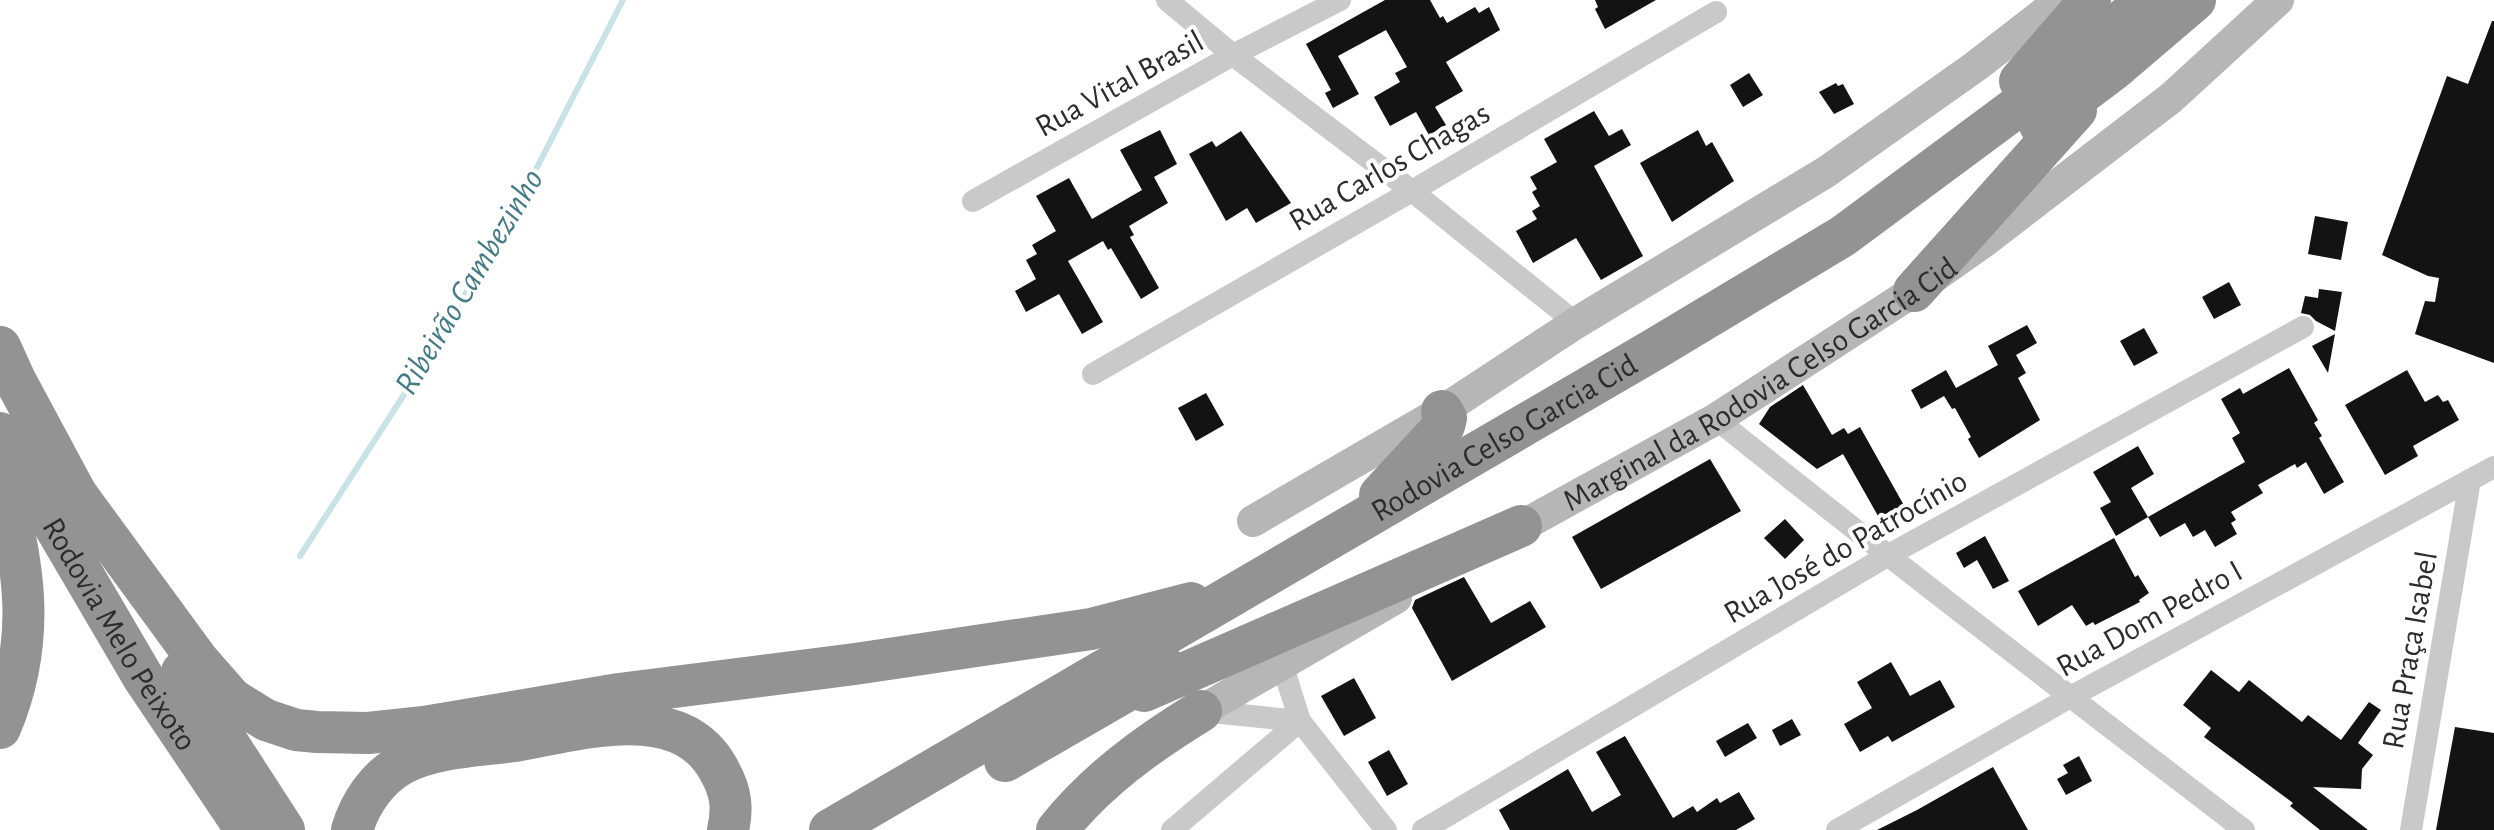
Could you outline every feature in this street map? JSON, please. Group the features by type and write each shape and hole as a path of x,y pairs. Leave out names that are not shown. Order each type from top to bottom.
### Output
{"highway":[{"path":"1958,151 2090,0"},
{"name":"Rodovia Celso Garcia Cid","path":"830,830 1843,236 2037,92 2147,0"},
{"name":"Rodovia Celso Garcia Cid","path":"884,830 1081,718 1762,318 1872,247 2113,70 2195,0"},
{"path":"1914,291 2113,70"},
{"path":"0,347 74,491 197,659 232,699 250,712 281,725 317,732 368,733 424,727 619,694 855,664 1091,629 1246,588"},
{"path":"1351,526 1444,426 1446,418 1442,411"},
{"name":"Rodovia Melo Peixoto","path":"0,433 143,677 246,830"},
{"path":"0,476 13,520 24,587 22,652 17,682 0,728"},
{"name":"Rodovia Melo Peixoto","path":"74,491 161,640 284,830"},
{"path":"1081,718 1521,526"},
{"path":"1057,830 1072,811 1114,771 1162,734 1201,711"},
{"path":"352,830 358,811 379,781 403,764 438,753 619,724 657,725 682,734 699,745 715,762 727,786 733,811 728,830"}],"street":[{"path":"1167,0 1576,323"},
{"name":"Rua Vital Brasil","path":"973,201 1233,55 1340,0"},
{"path":"1253,521 1442,411 1576,323 1826,172 1976,66 2061,0"},
{"name":"Marginal da Rodovia Celso Garcia Cid","path":"1201,711 1521,526 1716,419 1914,291 1982,243 2171,98 2278,0"},
{"name":"Rua Carlos Chagas","path":"1093,374 1716,12"},
{"name":"Rua José do Patrocínio","path":"1423,830 1887,556 2303,327"},
{"path":"1716,419 1887,556 2072,696 2234,828"},
{"name":"Rua Dom Pedro I","path":"1837,830 2072,696 2494,467"},
{"name":"Rua Praça Isabel","path":"2411,830 2470,480"},
{"path":"1282,664 1300,721 1386,830"},
{"path":"1201,711 1300,721"},
{"path":"1172,830 1300,721"}],"building":[{"path":"1385,0 1430,0 1440,18 1443,16 1447,23 1475,7 1479,13 1489,7 1500,30 1446,62 1463,91 1435,107 1446,125 1429,135 1416,112 1390,126 1374,97 1400,82 1395,73 1407,67 1386,30 1338,56 1359,94 1333,108 1325,93 1331,90 1306,44"},
{"path":"1595,0 1656,0 1605,29 1595,9 1598,7"},
{"path":"2492,21 2494,363 2415,334 2425,301 2435,302 2439,278 2382,255 2447,76 2468,84"},
{"path":"1749,73 1763,95 1743,107 1730,85"},
{"path":"1836,83 1838,86 1843,84 1854,104 1834,114 1819,92"},
{"path":"1594,111 1609,136 1622,129 1631,145 1594,166 1643,256 1601,280 1576,238 1533,263 1516,231 1537,219 1532,211 1540,206 1532,192 1537,189 1530,177 1557,162 1544,139"},
{"path":"1160,130 1177,164 1154,177 1168,203 1129,226 1134,235 1130,237 1159,288 1141,299 1111,248 1108,250 1103,241 1068,261 1103,322 1082,334 1059,294 1026,312 1015,291 1036,279 1026,260 1037,254 1032,245 1056,231 1036,196 1069,178 1092,219 1142,190 1120,150"},
{"path":"1698,130 1706,146 1712,142 1734,181 1672,222 1640,163"},
{"path":"1241,131 1291,203 1256,223 1247,208 1226,221 1189,154 1212,141 1216,147"},
{"path":"2315,216 2348,222 2341,260 2308,254"},
{"path":"2229,282 2241,305 2214,319 2202,297"},
{"path":"2319,289 2342,292 2335,331 2310,315 2301,313 2305,296 2318,298"},
{"path":"2027,325 2037,343 2016,355 2026,373 2018,378 2040,420 1979,458 1955,408 1952,409 1944,396 1921,409 1911,390 1946,370 1956,388 1998,365 1988,346"},
{"path":"2144,328 2158,353 2134,366 2120,341"},
{"path":"2335,334 2328,373 2312,346"},
{"path":"2289,368 2318,420 2314,423 2322,436 2319,438 2344,482 2324,494 2306,462 2297,468 2295,464 2258,485 2263,493 2231,512 2236,520 2231,523 2237,534 2215,547 2205,530 2193,537 2185,523 2160,537 2148,517 2245,462 2232,438 2240,433 2221,399 2240,388 2243,394"},
{"path":"2407,370 2425,402 2438,395 2443,402 2448,400 2459,420 2413,446 2418,456 2385,475 2345,405"},
{"path":"1803,385 1832,435 1844,428 1848,434 1860,427 1906,509 1882,523 1843,454 1817,469 1759,424 1770,407"},
{"path":"1206,393 1224,425 1196,441 1178,408"},
{"path":"2138,446 2154,474 2131,488 2148,517 2116,536 2100,508 2111,502 2093,472"},
{"path":"1710,459 1741,511 1601,589 1572,537"},
{"path":"1785,519 1804,540 1785,559 1764,538"},
{"path":"1985,536 2009,581 1993,589 1977,560 1964,568 1956,553"},
{"path":"2114,538 2135,577 2138,575 2149,593 2140,602 2095,625 2093,622 2086,626 2072,605 2038,626 2018,591"},
{"path":"1464,577 1491,623 1530,601 1546,627 1452,681 1412,608 1415,600"},
{"path":"1891,662 1910,696 1940,680 1955,707 1892,742 1888,736 1860,752 1844,724 1872,708 1857,682"},
{"path":"2211,670 2239,692 2249,680 2302,722 2308,715 2341,740 2369,702 2381,710 2358,743 2373,755 2362,769 2361,789 2313,787 2368,830 2320,830 2290,806 2293,803 2204,737 2211,728 2183,705"},
{"path":"1354,678 1376,718 1344,736 1321,696"},
{"path":"1792,719 1801,735 1780,746 1772,730"},
{"path":"1748,723 1757,738 1725,757 1716,741"},
{"path":"2455,727 2494,733 2494,830 2436,830"},
{"path":"1625,736 1673,818 1693,806 1697,812 1717,798 1720,803 1739,792 1755,819 1736,830 1510,830 1499,810 1568,769 1592,812 1621,795 1596,752"},
{"path":"1389,750 1408,784 1387,796 1368,762"},
{"path":"2079,756 2092,781 2066,795 2057,779 2068,773 2063,765"},
{"path":"1993,767 2028,830 1877,830 1917,810"}],"waterway":[{"name":"Ribeirão Cambezinho","path":"300,556 409,387 510,220 623,0"}]}
